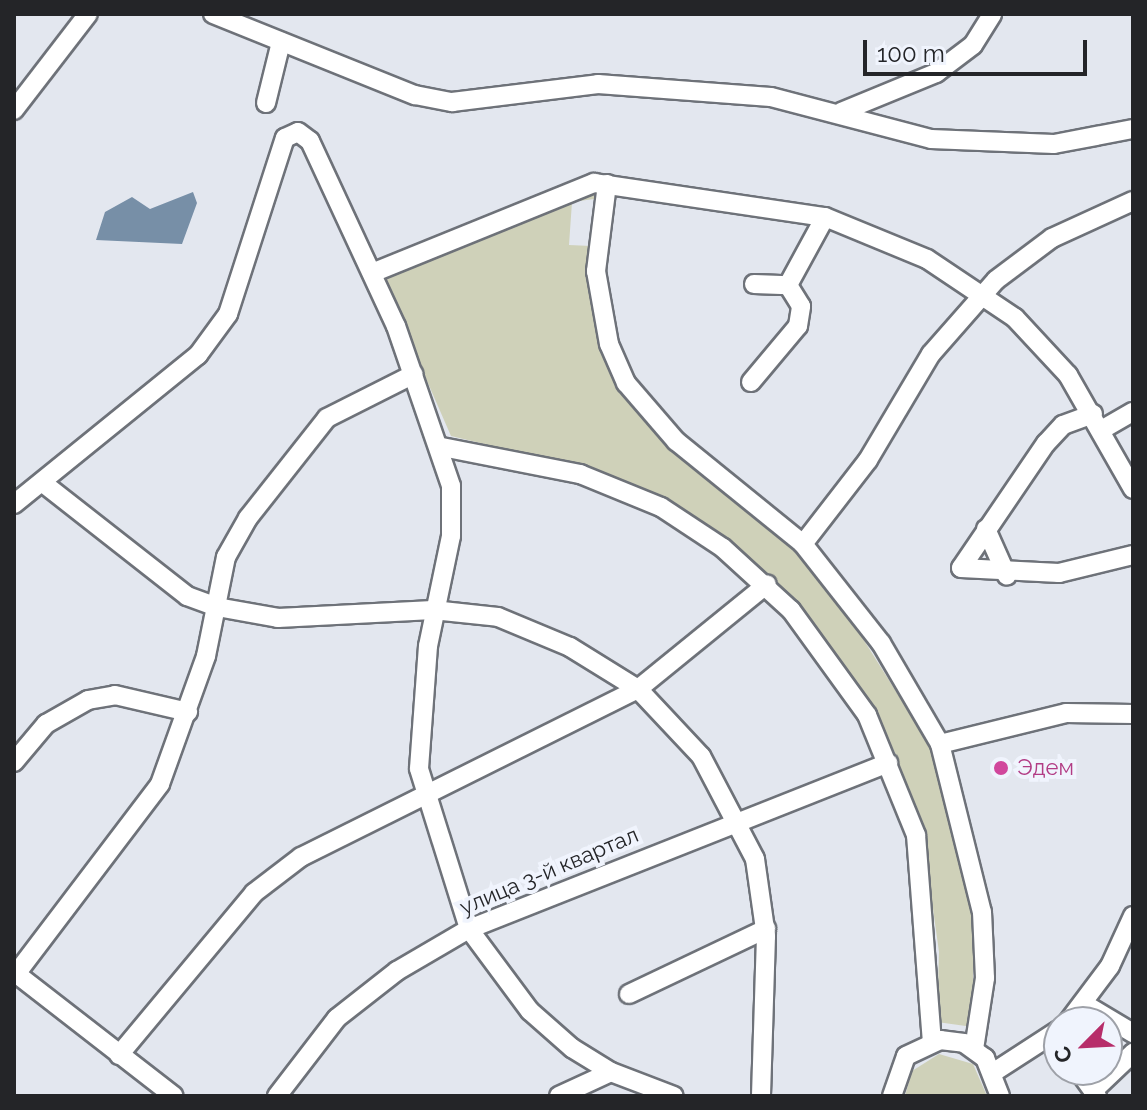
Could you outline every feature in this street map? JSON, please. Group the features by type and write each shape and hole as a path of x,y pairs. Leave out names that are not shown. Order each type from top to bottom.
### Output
{"street":[{"path":"14,110 88,14"},
{"path":"213,14 415,95 452,102 598,84 771,97 841,112 931,139 1054,144 1133,129"},
{"path":"841,112 936,73 973,45 992,14"},
{"path":"266,103 281,42"},
{"path":"14,504 43,483 214,335 249,255 285,138 298,132 310,141 372,273 442,447 451,536 433,610 419,769 469,929 530,1011 611,1072 674,1096"},
{"path":"607,184 596,271 609,344 626,383 676,441 803,544 881,643 940,744 982,912 985,978 974,1049"},
{"path":"372,273 573,187 607,184 825,217 875,232 983,295 1045,349 1098,421 1133,489"},
{"path":"803,544 868,460 931,354 983,295 1041,245 1133,201"},
{"path":"788,285 825,217"},
{"path":"754,284 788,285"},
{"path":"751,382 798,326 801,306 788,285"},
{"path":"174,1096 15,973 160,784 188,712 217,607 226,557 308,437 327,418 414,374"},
{"path":"1133,412 1056,432 961,568 1007,576 1133,555"},
{"path":"442,447 535,462 622,491 693,526 767,584 846,680 888,763 916,835 932,1042"},
{"path":"43,483 187,596 217,607 278,618 433,610 536,630 638,689 701,756 740,822 755,859 766,929 761,1096"},
{"path":"986,529 1007,576"},
{"path":"119,1055 254,893 336,835 638,689 767,584"},
{"path":"14,762 46,724 88,700 115,695 188,712"},
{"path":"940,744 1066,713 1133,714"},
{"name":"улица 3-й квартал","path":"277,1096 337,1018 469,929 888,763"},
{"path":"1133,916 1086,1005 1133,1033"},
{"path":"629,994 766,929"},
{"path":"892,1096 906,1056 932,1042 974,1049 994,1072 1000,1096"},
{"path":"994,1072 1043,1046"},
{"path":"1096,1093 1133,1053"},
{"path":"559,1096 611,1072"}],"green space":[{"path":"578,192 594,192 594,199 572,202 569,245 591,246 625,394 661,439 780,537 833,591 939,760 973,903 973,1027 937,1022 939,952 923,837 896,755 863,690 798,608 751,559 692,517 587,469 451,436 383,280"},
{"path":"939,1054 973,1064 987,1096 905,1096 912,1071"}],"water":[{"path":"193,192 197,203 182,244 96,240 105,212 132,197 150,209"}],"place":[{"name":"Эдем","path":"1001,768"}]}
